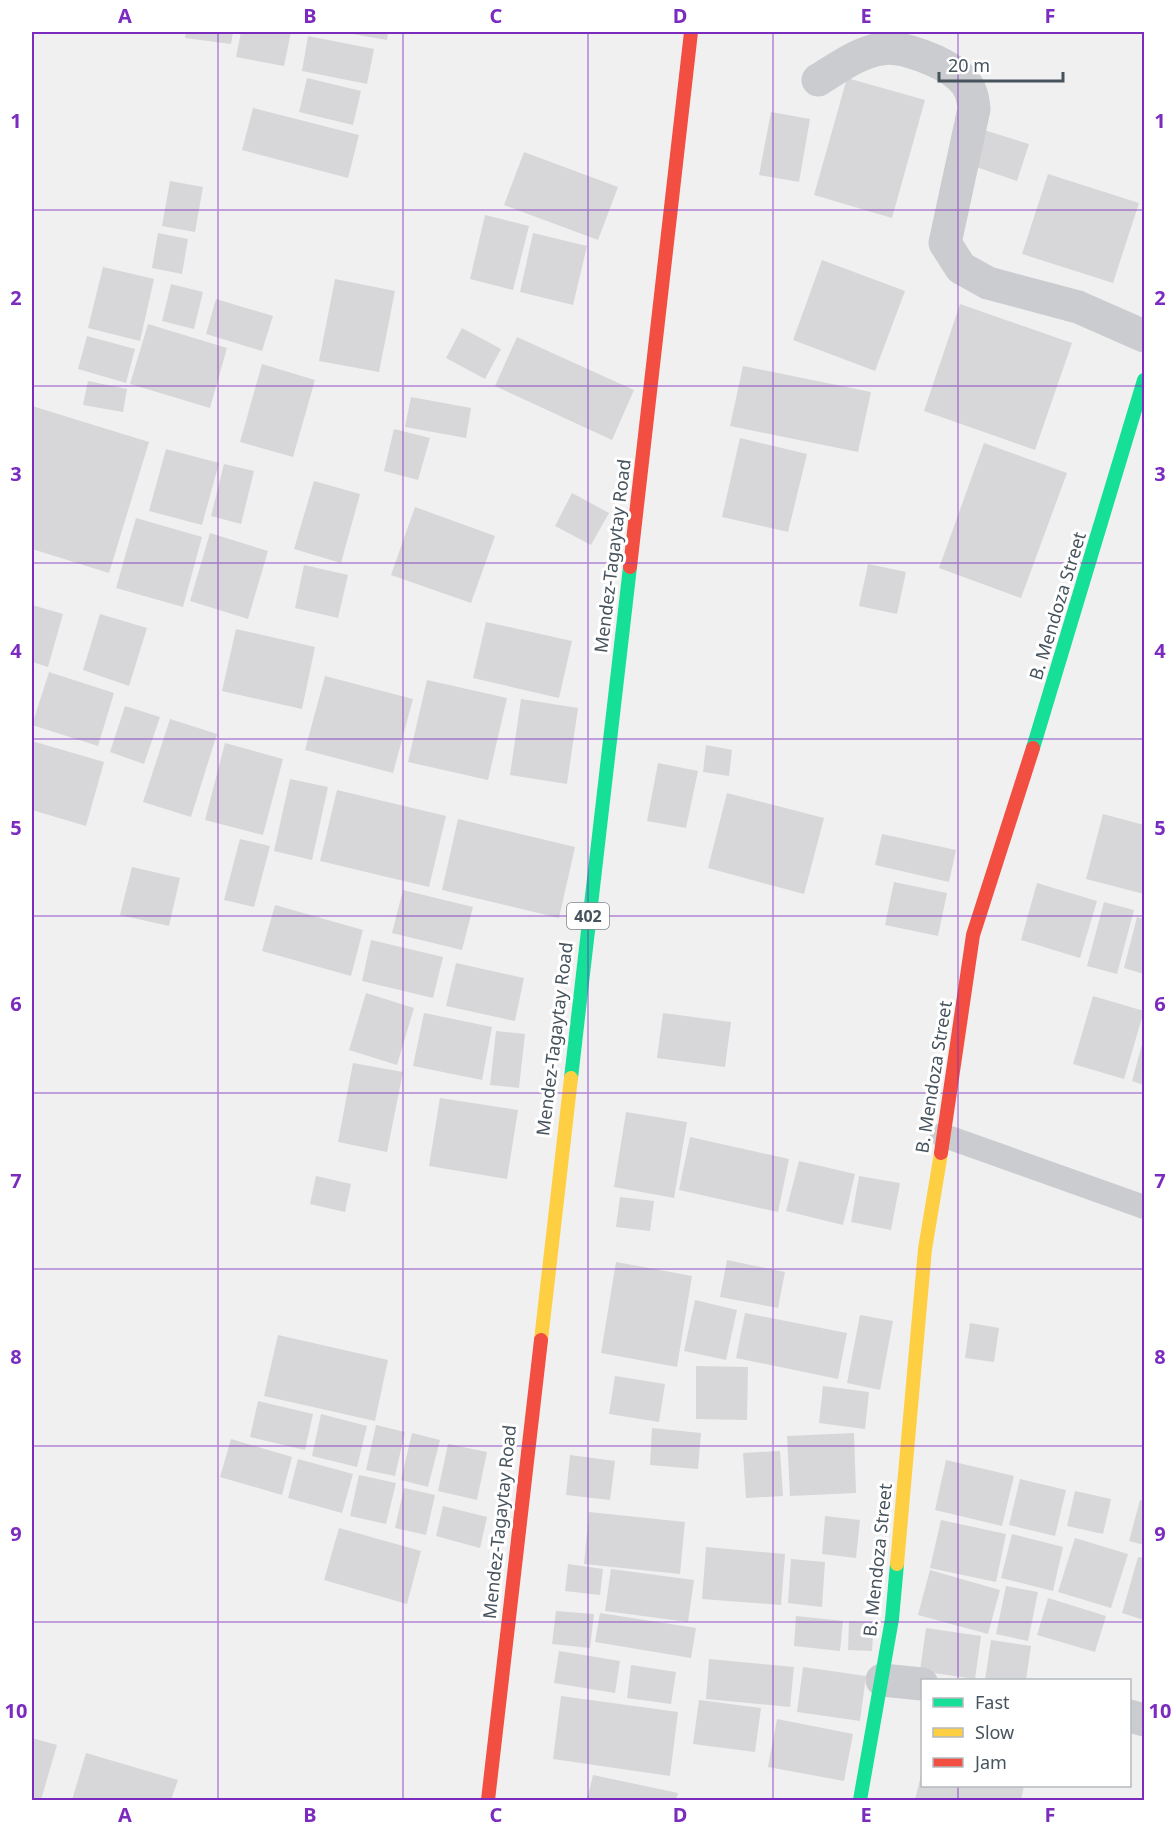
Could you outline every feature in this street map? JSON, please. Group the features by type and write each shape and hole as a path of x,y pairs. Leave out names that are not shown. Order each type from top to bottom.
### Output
{"main road":[{"name":"Mendez-Tagaytay Road","path":"488,1800 691,32"},
{"name":"B. Mendoza Street","path":"860,1800 892,1618 925,1248 960,1036 973,936 1003,847 1144,380"}],"street":[{"path":"818,80 861,54 884,48 924,55 960,76 972,94 974,109 945,243 961,268 988,283 1077,307 1144,336"},
{"path":"882,1680 921,1684"}],"lane":[{"path":"942,1136 1144,1207"}],"building":[{"path":"186,32 233,32 231,44 185,38"},
{"path":"241,32 291,32 284,66 236,57"},
{"path":"341,32 388,32 387,40"},
{"path":"308,36 374,49 367,84 302,71"},
{"path":"307,78 361,91 353,125 299,112"},
{"path":"847,78 925,100 892,218 814,195"},
{"path":"253,108 359,135 348,178 242,150"},
{"path":"771,112 810,119 799,182 759,175"},
{"path":"984,130 1029,144 1017,181 973,166"},
{"path":"524,152 618,187 598,240 504,205"},
{"path":"1048,174 1139,203 1113,283 1022,254"},
{"path":"170,181 203,187 195,232 162,226"},
{"path":"485,215 529,226 513,290 470,279"},
{"path":"158,233 188,239 182,274 152,268"},
{"path":"533,233 587,246 573,305 520,292"},
{"path":"822,260 905,291 875,371 793,340"},
{"path":"103,267 154,279 140,341 88,328"},
{"path":"335,279 395,291 379,372 319,361"},
{"path":"171,284 203,292 194,329 162,321"},
{"path":"216,299 273,316 262,351 206,334"},
{"path":"960,304 1072,343 1035,450 924,411"},
{"path":"148,324 227,348 210,408 130,384"},
{"path":"462,328 501,349 485,379 446,358"},
{"path":"87,336 135,349 126,383 78,369"},
{"path":"517,337 634,390 612,440 495,386"},
{"path":"262,364 315,380 293,457 240,442"},
{"path":"743,366 871,392 858,452 730,426"},
{"path":"88,381 127,389 123,412 83,405"},
{"path":"411,397 471,408 466,438 405,427"},
{"path":"32,406 149,442 109,573 32,549"},
{"path":"394,429 430,438 418,480 384,471"},
{"path":"740,438 807,454 788,532 722,517"},
{"path":"984,443 1067,473 1021,598 939,568"},
{"path":"166,449 219,463 202,525 149,511"},
{"path":"224,464 254,471 241,524 211,516"},
{"path":"314,481 360,494 341,563 294,549"},
{"path":"572,493 609,513 591,545 555,526"},
{"path":"415,507 495,536 471,603 391,575"},
{"path":"136,518 202,537 183,607 116,588"},
{"path":"210,533 268,551 248,619 190,601"},
{"path":"868,564 906,572 897,614 859,606"},
{"path":"304,565 348,575 338,618 295,608"},
{"path":"32,605 63,614 48,667 32,662"},
{"path":"100,614 147,628 129,686 83,670"},
{"path":"486,622 572,641 559,698 473,678"},
{"path":"236,629 315,647 302,709 222,691"},
{"path":"49,672 114,693 98,746 32,725"},
{"path":"325,676 413,699 393,773 305,750"},
{"path":"427,680 507,698 488,780 408,762"},
{"path":"521,699 578,708 567,784 510,775"},
{"path":"125,706 160,717 144,764 110,752"},
{"path":"170,719 217,734 191,817 143,802"},
{"path":"32,741 104,762 86,826 32,810"},
{"path":"225,743 283,759 263,835 205,820"},
{"path":"706,745 732,750 729,776 703,772"},
{"path":"658,763 698,771 686,828 647,821"},
{"path":"290,779 328,787 312,860 274,851"},
{"path":"337,790 446,816 429,887 320,861"},
{"path":"727,793 824,818 804,894 708,868"},
{"path":"1103,814 1144,825 1144,894 1086,879"},
{"path":"458,819 575,847 559,918 442,890"},
{"path":"882,834 956,850 949,882 875,865"},
{"path":"240,839 270,846 254,907 224,900"},
{"path":"132,867 180,878 169,926 120,915"},
{"path":"894,882 947,893 938,936 885,925"},
{"path":"1037,883 1097,901 1080,958 1021,940"},
{"path":"403,890 473,907 462,950 392,933"},
{"path":"1104,902 1134,910 1117,974 1087,966"},
{"path":"275,905 363,930 351,976 262,951"},
{"path":"1137,917 1144,919 1144,974 1124,968"},
{"path":"371,940 443,957 433,998 362,981"},
{"path":"456,963 524,978 515,1021 446,1006"},
{"path":"366,993 414,1008 397,1065 349,1050"},
{"path":"1093,996 1144,1011 1124,1079 1073,1064"},
{"path":"424,1013 492,1027 482,1080 413,1066"},
{"path":"663,1013 731,1022 725,1067 657,1058"},
{"path":"496,1031 525,1034 519,1088 490,1085"},
{"path":"1144,1037 1144,1085 1132,1081"},
{"path":"353,1063 403,1072 387,1152 338,1142"},
{"path":"440,1098 518,1110 507,1179 429,1166"},
{"path":"626,1112 687,1122 674,1198 614,1187"},
{"path":"690,1137 789,1159 778,1212 679,1190"},
{"path":"799,1161 855,1174 843,1225 786,1211"},
{"path":"316,1176 351,1184 345,1212 310,1204"},
{"path":"859,1176 900,1183 891,1230 851,1222"},
{"path":"620,1197 654,1201 650,1231 616,1227"},
{"path":"727,1260 785,1272 778,1308 720,1297"},
{"path":"616,1262 692,1276 677,1367 601,1353"},
{"path":"695,1300 737,1310 726,1360 684,1351"},
{"path":"745,1313 847,1333 838,1379 736,1358"},
{"path":"860,1315 893,1321 880,1390 847,1383"},
{"path":"970,1323 999,1328 994,1362 965,1358"},
{"path":"278,1335 388,1360 375,1421 264,1396"},
{"path":"696,1366 748,1367 747,1420 696,1419"},
{"path":"615,1376 665,1384 659,1422 609,1414"},
{"path":"823,1386 869,1392 865,1429 819,1423"},
{"path":"258,1401 313,1414 305,1450 250,1437"},
{"path":"321,1414 367,1426 357,1467 312,1456"},
{"path":"376,1425 405,1432 395,1476 366,1470"},
{"path":"652,1428 701,1433 698,1469 650,1465"},
{"path":"412,1433 440,1440 428,1487 401,1480"},
{"path":"854,1433 856,1493 790,1496 787,1436"},
{"path":"231,1439 292,1457 282,1495 220,1477"},
{"path":"448,1444 487,1452 477,1500 438,1491"},
{"path":"780,1451 783,1496 746,1498 743,1453"},
{"path":"570,1455 615,1461 610,1500 566,1495"},
{"path":"298,1459 353,1474 342,1513 288,1498"},
{"path":"946,1460 1014,1476 1002,1526 935,1510"},
{"path":"359,1475 396,1483 386,1524 350,1516"},
{"path":"1020,1479 1066,1490 1055,1536 1009,1525"},
{"path":"404,1488 435,1495 426,1535 395,1528"},
{"path":"1075,1491 1111,1499 1103,1534 1067,1526"},
{"path":"1140,1500 1144,1501 1144,1545 1129,1541"},
{"path":"443,1506 487,1517 480,1548 436,1536"},
{"path":"589,1512 685,1522 680,1574 584,1564"},
{"path":"825,1516 860,1520 856,1558 822,1554"},
{"path":"941,1520 1006,1534 996,1582 930,1568"},
{"path":"339,1528 421,1551 407,1604 324,1580"},
{"path":"1012,1534 1063,1547 1053,1591 1001,1578"},
{"path":"1075,1538 1128,1554 1111,1608 1058,1592"},
{"path":"706,1547 785,1554 781,1605 702,1599"},
{"path":"1138,1557 1144,1558 1144,1620 1122,1613"},
{"path":"791,1559 825,1562 822,1607 788,1603"},
{"path":"568,1564 603,1569 600,1595 565,1591"},
{"path":"611,1569 694,1580 688,1622 605,1611"},
{"path":"930,1570 1000,1590 988,1634 918,1615"},
{"path":"1006,1586 1038,1592 1028,1641 996,1634"},
{"path":"1048,1598 1106,1616 1095,1652 1037,1635"},
{"path":"556,1611 594,1614 590,1648 552,1644"},
{"path":"600,1613 696,1628 691,1658 595,1642"},
{"path":"796,1616 843,1621 840,1651 794,1646"},
{"path":"849,1621 874,1622 872,1651 848,1650"},
{"path":"926,1628 981,1636 975,1679 920,1671"},
{"path":"991,1640 1031,1646 1026,1679 985,1679"},
{"path":"559,1651 620,1661 615,1693 554,1683"},
{"path":"709,1659 794,1667 790,1707 706,1699"},
{"path":"631,1665 676,1672 671,1704 627,1698"},
{"path":"803,1667 866,1676 860,1721 797,1712"},
{"path":"561,1696 678,1712 670,1776 553,1759"},
{"path":"699,1700 761,1708 755,1752 693,1744"},
{"path":"777,1719 853,1734 844,1781 768,1767"},
{"path":"32,1738 57,1745 41,1800 32,1800"},
{"path":"86,1753 178,1780 171,1800 72,1800"},
{"path":"593,1775 678,1793 676,1800 587,1800"},
{"path":"921,1775 921,1787 1024,1787 1021,1800 915,1800"}],"traffic: fast":[{"path":"1033,748 1144,380"},
{"path":"571,1078 630,567"},
{"path":"860,1800 892,1619 897,1564"}],"traffic: slow":[{"path":"541,1340 571,1078"},
{"path":"897,1564 925,1249 941,1153"}],"traffic: jam":[{"path":"630,567 691,32"},
{"path":"941,1153 973,935 1033,748"},
{"path":"488,1800 541,1340"}]}
